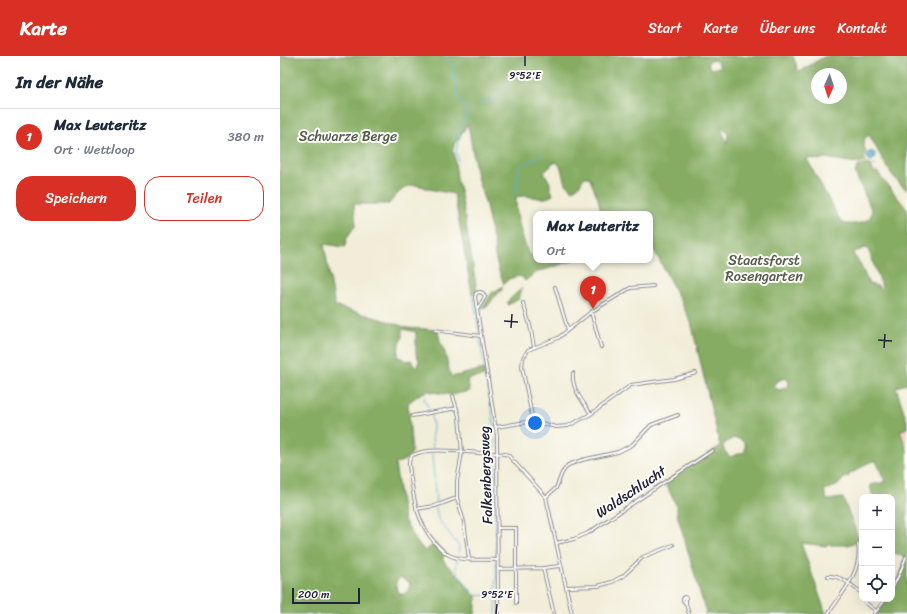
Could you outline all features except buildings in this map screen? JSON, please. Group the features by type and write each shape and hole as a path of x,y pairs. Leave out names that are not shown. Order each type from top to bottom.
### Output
{"street":[{"path":"533,421 522,363 525,354 534,347 558,338 591,312 630,288 653,286"},
{"path":"555,287 568,330"},
{"name":"Falkenbergsweg","path":"477,310 485,297 483,293 480,292 477,292 475,296 477,310 481,336 496,427 498,614"},
{"path":"523,303 530,325 534,347"},
{"path":"591,312 601,347"},
{"path":"434,330 481,336"},
{"path":"573,373 574,386 591,414"},
{"path":"496,427 533,421 556,427 568,426 591,414 631,385 674,380 696,373"},
{"path":"453,396 461,428 462,452 457,481 457,498 464,522 469,559"},
{"path":"412,416 457,408"},
{"path":"546,497 556,488 562,473 568,465 582,460 618,452 632,446 651,425 678,415"},
{"name":"Waldschlucht","path":"556,543 574,539 588,533 713,450"},
{"path":"498,560 469,559 453,556 443,551 425,529 416,509 409,465 409,459 411,456 414,454 431,451 508,455 546,497 572,614"},
{"path":"416,509 438,505 457,498"},
{"path":"498,528 516,528 516,603"},
{"path":"828,614 849,584 858,560 858,544"},
{"path":"566,587 598,586 612,582 623,576 643,557 673,545"},
{"path":"895,583 906,557"},
{"path":"498,569 561,566"},
{"path":"543,568 554,614"},
{"path":"828,576 837,577 859,591"},
{"path":"865,602 876,611"},
{"path":"874,614 884,602"},
{"path":"686,604 689,614"}],"shaded area":[{"path":"907,428 907,449 900,431"}],"green space":[{"name":"Staatsforst Rosengarten","path":"280,56 793,56 799,72 825,56 907,56 907,190 894,178 869,135 865,138 864,142 866,152 864,156 865,162 857,163 825,158 819,160 810,158 807,159 841,222 850,224 860,223 865,221 871,215 872,211 855,173 857,167 867,164 872,166 873,172 877,172 879,174 907,209 907,384 896,387 907,421 907,428 900,431 907,449 907,558 895,553 895,494 872,494 870,485 885,482 876,461 850,473 849,476 834,487 824,490 827,500 843,498 859,539 859,543 847,545 826,546 801,543 826,614 704,614 706,613 677,514 677,507 665,482 720,446 691,322 653,248 653,211 601,211 589,177 584,177 578,187 571,190 564,181 561,168 557,162 551,163 551,166 544,172 550,183 550,189 553,195 544,198 525,196 516,197 516,204 524,242 529,256 533,255 533,263 565,263 535,273 525,281 523,279 524,276 518,276 509,279 504,284 495,256 494,242 486,206 477,177 468,124 454,145 452,151 454,153 457,179 461,194 477,291 472,294 454,194 415,185 402,190 389,204 354,204 356,225 347,237 345,247 324,244 335,306 408,328 438,331 451,377 484,369 485,376 467,379 470,391 452,395 427,391 420,394 408,403 412,453 407,459 395,464 404,520 417,542 425,551 435,543 446,555 442,558 446,564 456,573 477,598 475,614 280,614","holes":["711,60 717,61 720,67 710,69 708,62","721,126 728,133 727,143 721,128","866,248 868,249 882,287 881,290 878,286 869,284 859,262 853,254 854,252","402,329 416,332 416,354 419,360 417,367 411,360 405,361 402,358 398,358 399,344 402,338","784,378 788,380 788,386 780,390 773,386 776,382","733,438 740,439 745,444 745,451 730,457 725,451 724,444","400,577 410,583 409,589 405,594 400,594 397,590 396,582"]},
{"path":"503,286 501,291 495,296 488,306 481,308 492,293"},
{"path":"522,288 519,299 508,305 508,301"},
{"path":"907,560 907,614 876,614 885,602 895,602 895,584"}],"water":[{"path":"871,151 876,156 871,161 866,156"}],"waterway":[{"path":"446,56 452,66 458,96 468,113 459,129 461,136 458,142"},
{"path":"479,103 489,102 512,79 517,69"},
{"path":"454,135 454,139 458,143 456,151 458,160"},
{"path":"515,194 520,166 543,155"},
{"path":"871,160 876,166"},
{"path":"473,295 479,332"},
{"path":"480,340 495,431"},
{"path":"425,395 424,399 431,412"},
{"path":"431,413 433,427 433,449"},
{"path":"495,439 495,449"},
{"path":"432,454 436,503"},
{"path":"495,458 496,555"},
{"path":"436,507 438,519 459,546 458,556"},
{"path":"457,560 456,570 474,595 494,595"},
{"path":"496,563 496,614"}],"place":[{"name":"Max Leuteritz","path":"593,309"}],"park label":[{"name":"Schwarze Berge","path":"348,136"}]}
